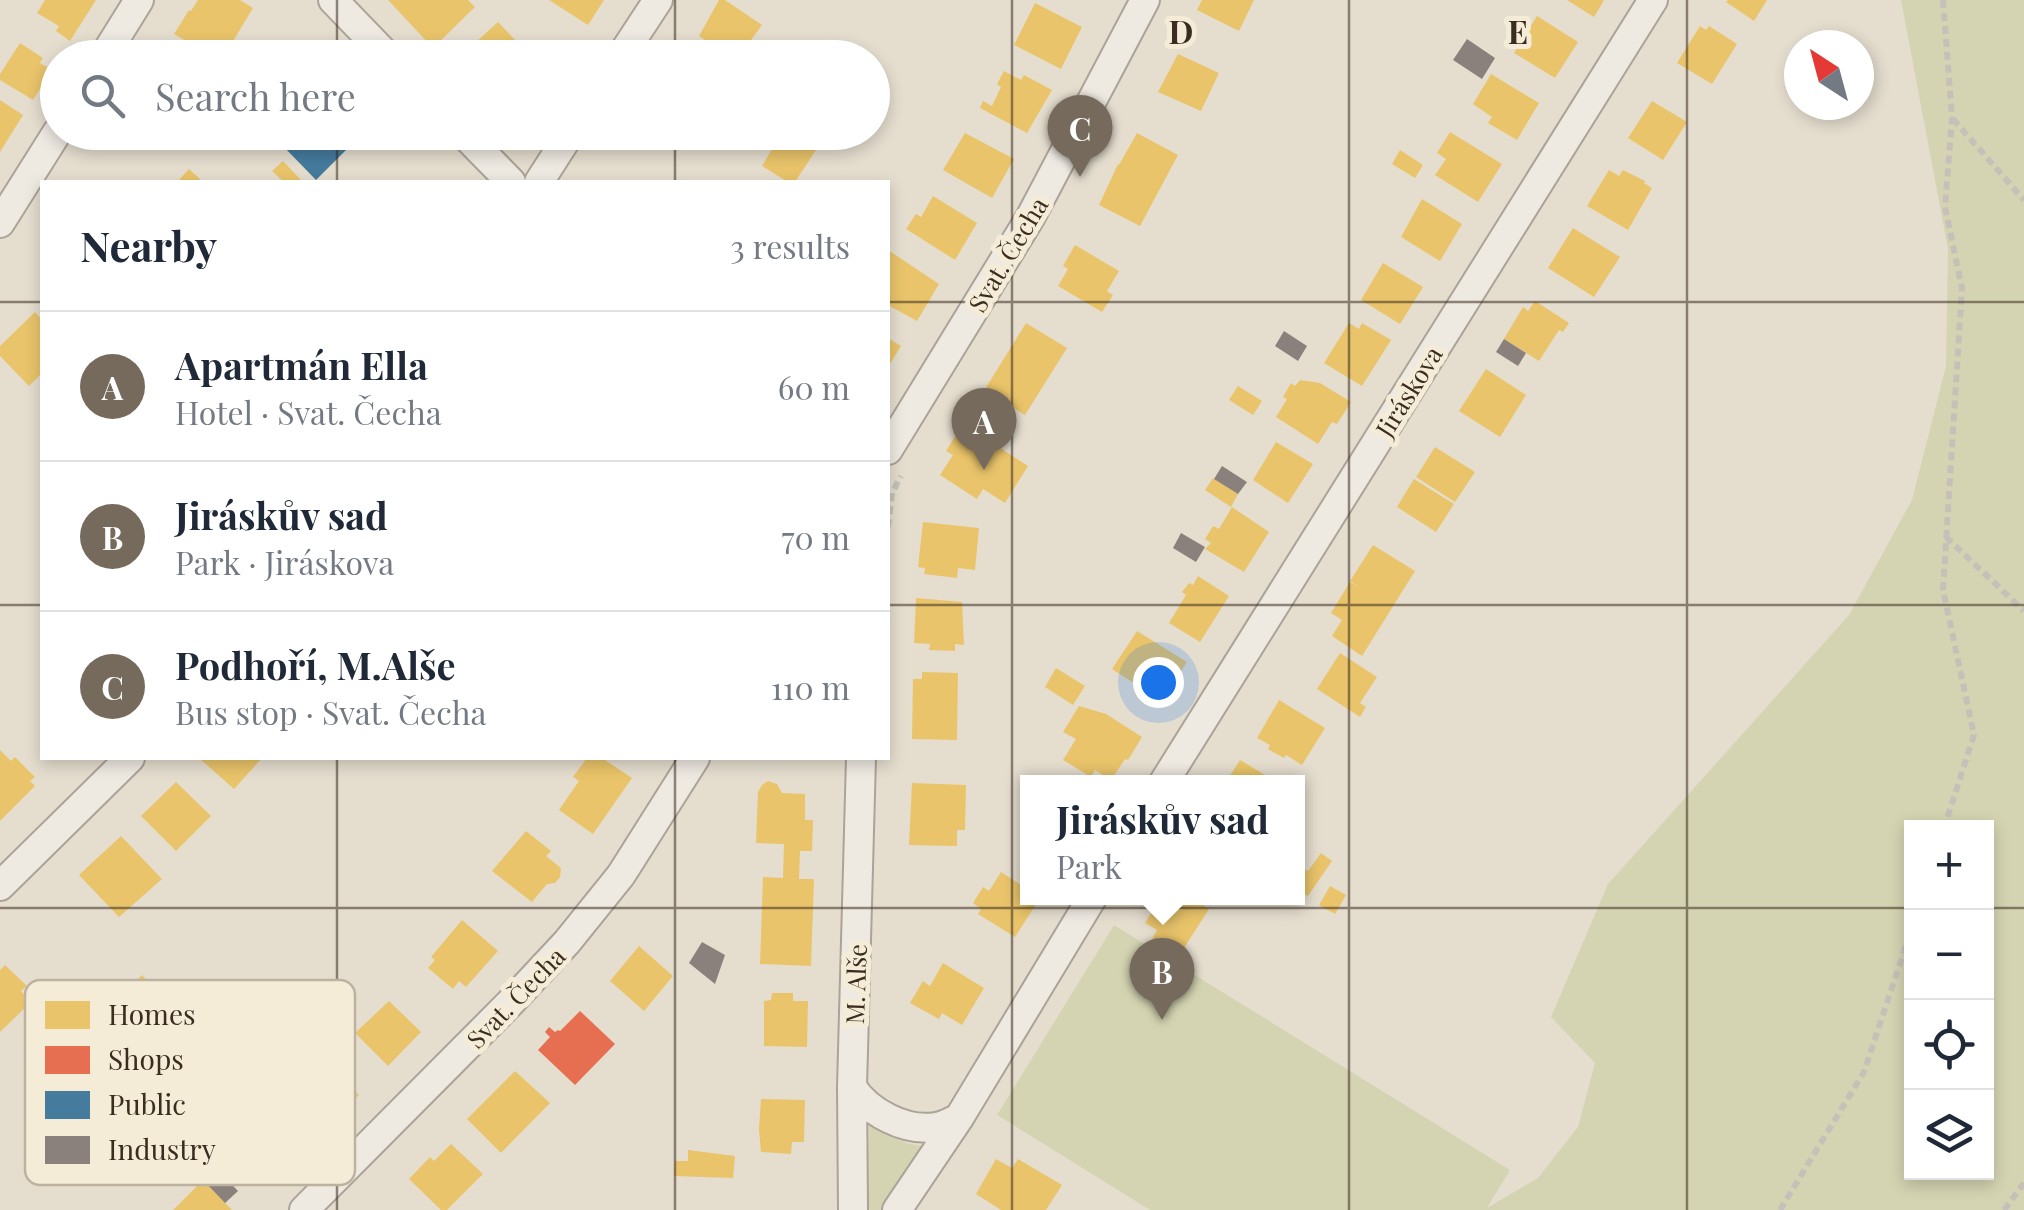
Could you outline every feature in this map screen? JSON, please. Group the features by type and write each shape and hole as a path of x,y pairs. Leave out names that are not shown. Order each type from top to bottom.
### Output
{"street":[{"path":"114,40 139,0"},
{"path":"333,0 372,40"},
{"path":"632,40 658,0"},
{"name":"Svat. Čecha","path":"890,447 1030,218 1145,0"},
{"name":"Jiráskova","path":"1168,775 1653,0"},
{"path":"0,224 46,150"},
{"path":"480,150 509,180"},
{"path":"540,180 560,150"},
{"path":"0,886 128,760"},
{"name":"Svat. Čecha","path":"355,1159 567,942 621,875 694,760"},
{"name":"M. Alše","path":"853,1210 852,1087 861,760"},
{"path":"897,1210 959,1118 1088,905"},
{"path":"852,1087 866,1105 901,1123 934,1128 959,1118"},
{"name":"Svat. Čecha","path":"304,1210 329,1185"}],"path":[{"path":"1944,0 1952,118 1946,207 1962,288 1943,590 1974,734 1947,820"},
{"path":"1952,118 2024,200"},
{"path":"1946,538 2024,611"},
{"path":"1780,1210 1864,1072 1904,951"},
{"path":"2004,1210 2024,1182"}],"green space":[{"path":"1901,0 2024,0 2024,1210 1150,1210 997,1115 1114,925 1510,1170 1487,1208 1538,1178 1578,1127 1595,1063 1551,1017 1608,884 1849,615 1912,500 1946,366 1948,249"},
{"path":"869,1124 906,1143 922,1146 881,1210 867,1210"}],"building: Homes":[{"path":"45,0 96,0 71,40 56,31 59,26 37,13"},
{"path":"198,0 240,0 253,8 234,40 184,40 174,34"},
{"path":"388,0 468,0 475,7 441,40 426,40"},
{"path":"549,0 604,0 588,25"},
{"path":"719,0 725,0 762,25 751,40 705,40 699,36"},
{"path":"1202,0 1254,0 1239,31 1197,10"},
{"path":"1567,0 1604,0 1594,17"},
{"path":"1728,0 1767,0 1754,21"},
{"path":"1035,3 1082,27 1061,69 1014,45"},
{"path":"1537,16 1578,42 1555,78 1514,53"},
{"path":"498,22 515,40 478,40"},
{"path":"1700,26 1706,30 1709,26 1737,44 1712,84 1677,63"},
{"path":"20,43 40,56 40,89 33,100 0,80"},
{"path":"1178,54 1219,73 1201,111 1158,92"},
{"path":"1004,71 1021,80 1024,75 1052,90 1027,133 980,108 983,101 992,106"},
{"path":"1491,74 1539,103 1517,140 1488,123 1492,117 1473,104"},
{"path":"0,100 23,115 0,152"},
{"path":"1652,101 1687,122 1663,160 1628,138"},
{"path":"1450,132 1502,164 1478,202 1435,175 1446,159 1437,153"},
{"path":"965,133 1014,159 992,198 943,170"},
{"path":"1137,133 1178,155 1140,226 1099,205"},
{"path":"771,150 816,150 796,180 785,180 762,166"},
{"path":"1400,150 1423,165 1415,178 1392,164"},
{"path":"283,161 301,180 282,180 272,171"},
{"path":"189,169 201,180 179,180"},
{"path":"1609,170 1619,176 1623,170 1652,188 1628,230 1587,206"},
{"path":"933,196 977,223 955,260 906,229 916,214 921,217"},
{"path":"1422,199 1462,224 1440,261 1401,237"},
{"path":"1573,228 1620,257 1594,297 1548,268"},
{"path":"1075,245 1119,271 1107,291 1113,295 1102,312 1058,286 1068,269 1063,266"},
{"path":"890,251 939,284 917,321 890,306"},
{"path":"1383,263 1423,287 1400,324 1361,300"},
{"path":"1535,301 1569,323 1563,332 1559,330 1539,361 1504,339 1523,307 1528,311"},
{"path":"35,312 40,318 40,375 29,386 0,356 0,346"},
{"path":"1026,323 1067,348 1025,415 985,389"},
{"path":"1349,323 1359,329 1362,323 1391,340 1362,386 1324,363"},
{"path":"890,339 901,346 890,364"},
{"path":"1486,369 1526,395 1500,437 1459,411"},
{"path":"1300,380 1320,383 1351,402 1318,444 1276,417 1291,383 1295,386"},
{"path":"1238,386 1262,401 1253,415 1229,400"},
{"path":"971,429 1028,466 1005,503 983,489 977,499 940,475 953,455 946,451 959,430 967,435"},
{"path":"1276,442 1313,464 1288,503 1253,480"},
{"path":"1435,447 1475,472 1455,502 1416,477"},
{"path":"1213,478 1238,494 1231,507 1205,490"},
{"path":"1414,479 1454,504 1436,532 1397,507"},
{"path":"1232,507 1269,532 1244,572 1205,549 1211,543 1205,539 1213,526 1219,529"},
{"path":"923,522 979,528 975,570 958,568 957,578 924,574 925,568 918,567"},
{"path":"1373,545 1415,571 1362,656 1332,636 1342,620 1331,613 1350,582 1360,587 1350,581"},
{"path":"1198,576 1229,596 1200,642 1169,623 1186,595 1182,592"},
{"path":"916,598 962,602 964,645 955,644 955,651 929,650 930,644 914,643"},
{"path":"1137,631 1187,662 1161,701 1112,669"},
{"path":"1340,653 1377,677 1360,703 1366,707 1360,717 1317,689"},
{"path":"1056,668 1085,686 1073,705 1045,687"},
{"path":"922,672 958,673 957,740 912,739 913,679 922,679"},
{"path":"1279,700 1325,728 1302,765 1268,749 1270,745 1257,738"},
{"path":"1079,706 1106,714 1142,737 1114,775 1095,770 1088,775 1063,760 1076,739 1063,732"},
{"path":"0,750 11,761 15,757 35,777 30,781 35,786 0,821"},
{"path":"201,760 260,760 234,789"},
{"path":"586,760 605,760 632,778 593,834 559,810 579,781 573,777"},
{"path":"1240,760 1265,775 1230,775"},
{"path":"768,781 777,784 782,793 805,794 805,820 813,820 812,851 800,851 799,879 814,879 811,966 760,964 763,877 783,878 784,844 756,843 758,792"},
{"path":"176,782 211,816 176,851 141,816"},
{"path":"912,783 966,785 965,830 957,830 957,846 909,845"},
{"path":"526,831 551,851 546,856 561,868 555,883 547,884 532,902 492,871"},
{"path":"121,836 162,879 119,917 79,875"},
{"path":"1321,853 1332,861 1308,896 1305,869 1308,871"},
{"path":"1001,872 1020,884 1020,905 1036,905 1015,937 978,914 981,909 973,903 983,887 989,891"},
{"path":"1330,886 1346,895 1335,914 1319,905"},
{"path":"1156,905 1202,905 1209,909 1184,948 1180,945 1172,957 1150,943 1157,930 1145,923"},
{"path":"462,920 498,951 466,987 459,981 453,989 428,968 435,960 431,957"},
{"path":"639,946 673,976 644,1011 610,981"},
{"path":"943,963 984,988 962,1025 942,1013 939,1019 910,1003 923,981 930,986"},
{"path":"5,965 25,984 21,991 25,1008 0,1032 0,970"},
{"path":"772,993 793,993 793,1001 808,1001 807,1047 764,1046 764,1001 771,1000"},
{"path":"389,1001 421,1032 388,1066 355,1033"},
{"path":"515,1071 550,1103 501,1153 467,1119"},
{"path":"761,1099 805,1100 804,1142 792,1142 791,1154 761,1152"},
{"path":"451,1144 483,1174 447,1210 441,1210 409,1179 430,1157 434,1161"},
{"path":"688,1150 735,1156 733,1178 674,1176 675,1161 688,1161"},
{"path":"996,1159 1012,1168 1018,1159 1062,1185 1046,1210 1001,1210 976,1194"},
{"path":"198,1185 208,1185 232,1210 173,1210"}],"building: Shops":[{"path":"580,1011 615,1044 575,1085 538,1050 550,1037 545,1032 549,1027 560,1031"}],"building: Public":[{"path":"287,150 346,150 316,180"}],"building: Industry":[{"path":"1467,39 1495,58 1482,79 1453,60"},
{"path":"1284,331 1307,346 1298,361 1275,346"},
{"path":"1504,339 1526,353 1518,366 1496,352"},
{"path":"1222,466 1247,482 1238,494 1214,479"},
{"path":"1181,533 1205,547 1196,562 1173,548"},
{"path":"702,942 725,955 715,984 689,963"},
{"path":"208,1185 232,1185 238,1191 225,1203"}],"place":[{"name":"Podhoří, M.Alše","path":"1080,177"},
{"name":"Apartmán Ella","path":"984,470"},
{"name":"Jiráskův sad","path":"1162,1020"}]}
